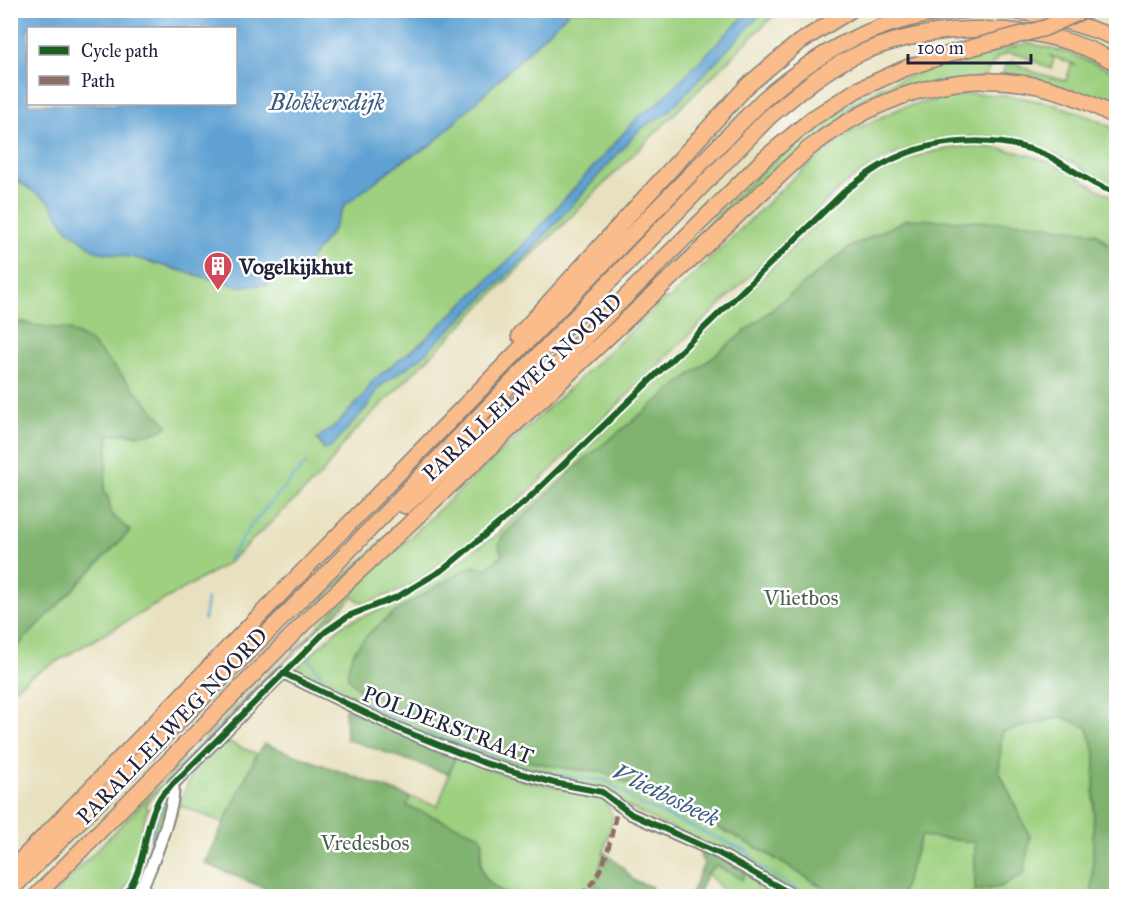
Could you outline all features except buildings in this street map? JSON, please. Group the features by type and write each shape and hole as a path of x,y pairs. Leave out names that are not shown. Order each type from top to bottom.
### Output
{"highway":[{"path":"455,414 515,339 747,86 798,43 851,10"},
{"path":"10,871 763,100 792,75 825,52 862,33 902,20 969,10"},
{"path":"1004,10 1028,12 1080,24 1116,38"},
{"path":"336,564 527,395 765,158 813,118 857,90 906,68 1045,28 1084,10"},
{"path":"10,891 336,564 769,117 807,86 850,58 895,42 950,30 996,29 1057,39 1116,63"},
{"name":"PARALLELWEG NOORD","path":"36,897 308,619 808,149 837,126 870,108 912,91 941,85 995,81 1038,87 1078,98 1116,117"},
{"name":"PARALLELWEG NOORD","path":"48,897 316,621 807,160 839,134 897,104 929,95 984,88 1057,100 1116,126"}],"street":[{"name":"POLDERSTRAAT","path":"136,897 147,876 174,800 173,784 283,672 397,728 484,763 554,783 602,792 631,814 718,852 795,897"}],"green space":[{"path":"570,11 778,11 349,437 322,474 227,564 31,676 11,691 11,653 130,531 112,515 108,497 104,493 107,439 109,435 120,433 136,435 27,322 11,322 11,177 49,201 66,228 96,251 136,258 236,286 331,233 344,205 399,163 431,145"},
{"path":"1029,43 1072,54 1116,73 1116,113 1005,76 1003,73 1005,65 1013,62 1036,73 1066,81 1071,65 1076,65 1049,55 1054,59 1051,69 1021,55 1008,53 998,57 984,76 852,113 289,631 597,339 724,208 790,147 827,120 884,86 945,64"},
{"path":"961,94 1000,95 1038,101 1074,111 1111,127 1116,131 1116,188 1101,182 1072,161 1041,149 1011,141 981,138 952,139 924,145 896,155 868,169 841,187 490,529 404,589 364,604 353,597 271,675 145,805 148,809 133,875 120,896 52,896 350,593 666,298 668,300 794,177 850,132 903,107"},
{"path":"973,146 1009,150 1056,164 1103,192 1116,197 1116,251 1096,233 875,235 849,248 585,459 503,537 502,555 487,569 473,566 459,573 372,630 359,689 466,739 517,759 570,769 601,771 689,812 761,850 829,891 833,896 800,896 726,854 580,784 484,759 427,738 292,672 344,624 397,603 500,532 848,193 891,166 906,160 938,151"},
{"name":"Vlietbos","path":"907,219 1029,223 1096,233 1116,251 1116,896 1092,896 1095,752 1087,727 1062,717 1002,732 999,771 1030,837 1024,874 1000,887 975,891 975,842 921,836 901,896 833,896 829,891 761,850 689,812 601,771 570,769 517,759 466,739 359,689 348,678 350,662 358,646 389,617 473,566 487,569 502,555 499,546 502,537 585,459 849,248"},
{"path":"11,322 69,330 92,343 168,426 152,433 109,435 104,493 108,497 112,515 130,531 11,653"},
{"path":"345,708 455,757 449,774 346,739"},
{"path":"1062,717 1087,727 1095,752 1092,896 901,896 921,836 975,842 975,891 1030,837 999,771 1002,732"},
{"path":"223,740 257,754 224,823 179,805 194,769"},
{"name":"Vredesbos","path":"265,744 410,797 407,806 480,835 482,872 495,887 514,896 283,896 205,863 257,754"},
{"path":"455,757 521,780 603,796 613,816 594,892 578,896 514,896 495,888 482,869 483,841 407,806 410,797 438,806"},
{"path":"171,792 143,881 134,896 130,896 141,879 148,851 151,851 155,824 164,804 162,802"},
{"path":"704,849 746,872 742,880 717,865 707,873 697,896 690,896 704,864 700,855"},
{"path":"604,852 633,880 652,887 648,896 620,896 595,886"},
{"path":"717,865 726,872 746,872 790,896 729,896 707,873"}],"water":[{"name":"Blokkersdijk","path":"11,10 570,11 431,145 399,163 345,205 331,233 302,269 267,285 236,286 136,258 96,251 66,228 49,201 11,177"},
{"path":"750,10 764,11 667,113 640,129 522,261 420,358 378,388 366,408 331,447 324,449 317,439 339,422 364,395 372,381 421,343 515,254 638,117 658,103"}],"waterway":[{"path":"228,560 252,524 306,463"},
{"path":"204,620 207,599"},
{"name":"Vlietbosbeek","path":"307,656 328,685 420,731 524,768 581,779 605,780 638,803 747,851 759,866 809,896"},
{"path":"149,850 153,824 162,804"}],"marked path":[{"path":"580,896 589,887 602,865 610,842 618,804"}],"cycle path":[{"path":"124,896 137,873 150,821 161,796 325,632 348,616 397,597 444,569 528,499 846,190 865,176 893,159 935,145 954,142 994,142 1031,149 1056,160 1090,181 1116,192"},
{"path":"283,673 397,728 484,763 554,783 602,792 631,814 718,853 795,896"}],"place":[{"name":"Vogelkijkhut","path":"218,292"}]}
